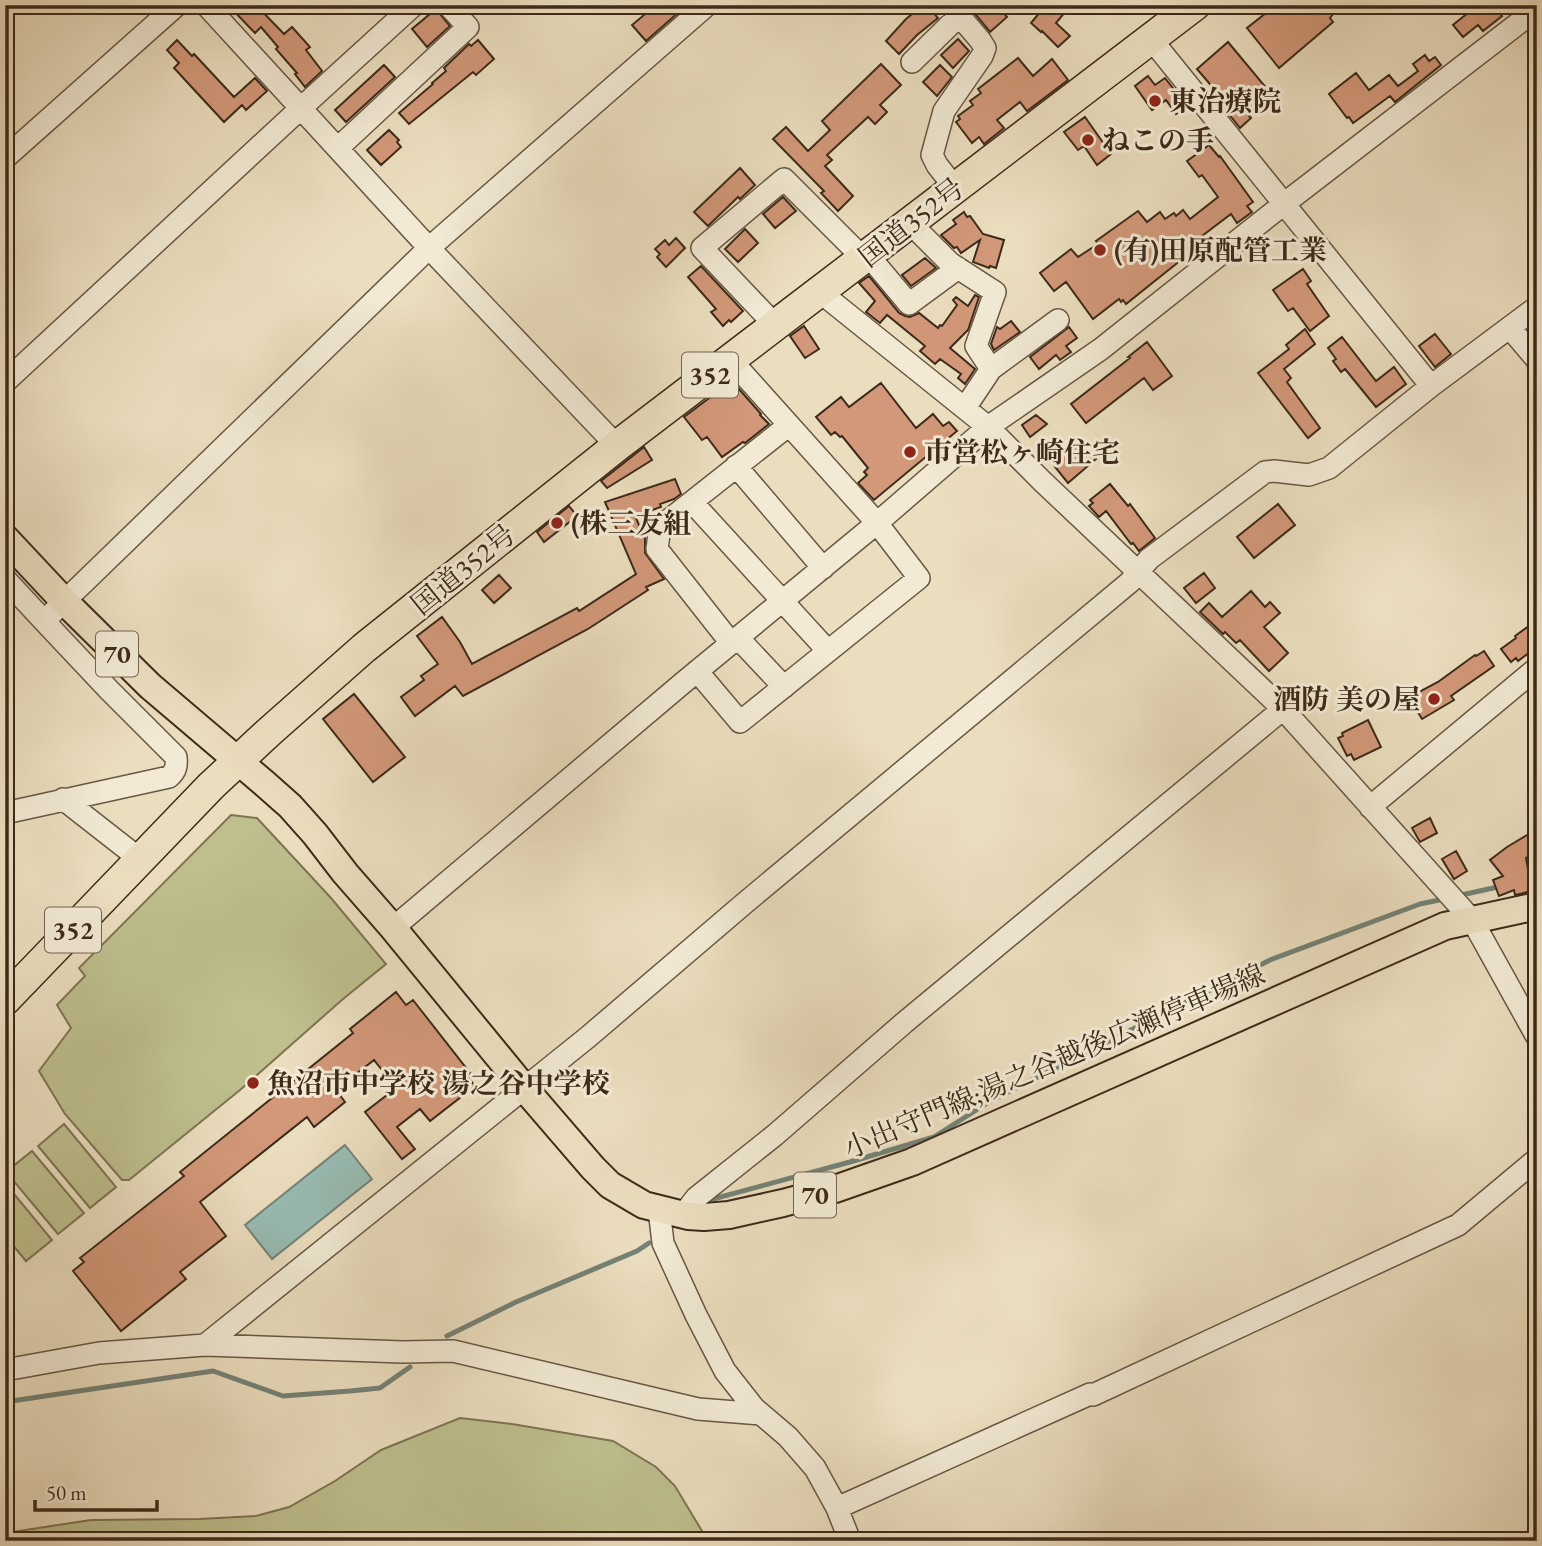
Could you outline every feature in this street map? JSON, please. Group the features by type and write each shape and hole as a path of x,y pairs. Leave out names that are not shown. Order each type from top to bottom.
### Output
{"highway":[{"name":"国道352号","path":"5,1000 238,761 364,648 617,446 1195,5"}],"main road":[{"name":"70","path":"5,538 150,686 238,761"},
{"name":"小出守門線;湯之谷越後広瀬停車場線","path":"238,761 290,806 315,834 593,1168 610,1185 644,1205 688,1216 729,1215 783,1203 912,1163 1445,926 1537,906"}],"street":[{"path":"5,158 177,5"},
{"path":"206,5 429,248 617,446"},
{"path":"5,382 414,5"},
{"path":"338,148 468,27 448,5"},
{"path":"44,621 429,248 707,5"},
{"path":"393,928 988,427 1101,349 1537,9"},
{"path":"912,62 954,11 985,48 944,111 932,155 955,188"},
{"path":"1151,39 1431,386"},
{"path":"775,325 702,248 785,179 866,257 909,304 958,268"},
{"path":"910,223 950,263 995,292 976,346 991,369"},
{"path":"820,292 988,427 1283,709 1472,920 1537,1037"},
{"path":"205,1345 588,1037 1129,582 1149,559 1265,472 1309,475 1329,468 1431,386 1537,307"},
{"path":"965,408 991,369 1058,320"},
{"path":"1510,328 1537,360"},
{"path":"697,671 740,722 919,578 877,523 730,359"},
{"path":"784,687 734,641 657,549 660,527 789,425"},
{"path":"736,466 823,568"},
{"path":"692,502 828,651"},
{"path":"5,579 176,757 177,764 175,772 169,777 5,813"},
{"path":"1370,807 1537,668"},
{"path":"688,1216 689,1207 696,1198 775,1135 905,1022 1283,709"},
{"path":"63,799 141,859"},
{"path":"837,1508 1090,1394 1093,1395 1458,1225 1537,1159"},
{"path":"659,1209 663,1243 725,1371 738,1390 802,1451 815,1468 837,1508 850,1541"},
{"path":"5,1370 99,1353 205,1345 389,1352 453,1351 698,1409 761,1414"}],"green space":[{"path":"231,815 257,818 331,898 386,964 240,1090 129,1180 122,1180 65,1114 39,1071 71,1028 57,1005 85,976 79,968"},
{"path":"64,1124 116,1187 90,1208 38,1146"},
{"path":"32,1151 84,1213 58,1234 6,1172"},
{"path":"5,1183 52,1240 26,1261 5,1236"},
{"path":"460,1418 613,1441 656,1467 675,1486 708,1541 5,1541 5,1533 91,1520 256,1516 289,1507 335,1481 381,1450"}],"water":[{"path":"345,1145 372,1179 272,1259 245,1225"}],"building":[{"path":"228,5 256,5 284,34 292,27 310,47 306,50 322,71 305,87 261,27 255,33"},
{"path":"656,5 687,5 646,41 632,25"},
{"path":"923,5 927,5 938,18 899,54 886,41"},
{"path":"996,5 1007,17 990,32 976,15 986,6 990,10"},
{"path":"1046,5 1071,5 1056,23 1070,36 1058,47 1031,23"},
{"path":"1276,5 1340,5 1330,18 1333,22 1279,68 1247,28"},
{"path":"1478,5 1493,5 1502,16 1483,31 1478,25 1463,37 1453,25"},
{"path":"436,9 450,26 427,47 412,29"},
{"path":"958,39 969,51 953,68 941,55"},
{"path":"177,40 192,56 194,54 234,97 255,78 267,91 246,110 242,105 224,122 174,68 179,63 167,50"},
{"path":"478,40 494,59 476,75 473,72 409,124 399,113 433,84 446,71 444,68 469,44 471,46"},
{"path":"1228,42 1268,90 1255,100 1260,105 1240,128 1224,108 1228,105 1197,69"},
{"path":"1425,55 1429,61 1435,57 1441,65 1395,102 1390,96 1353,123 1329,94 1356,73 1369,90 1389,75 1398,86 1418,71 1413,64"},
{"path":"1018,58 1033,76 1052,59 1068,80 1027,111 1020,102 997,120 1004,128 984,144 979,137 972,143 956,122 960,119 958,116 973,105 970,101 981,93 978,89"},
{"path":"881,64 901,85 880,105 887,112 875,124 868,117 827,155 832,160 825,166 853,196 838,211 821,193 824,191 773,139 786,127 808,151 830,130 822,121"},
{"path":"384,65 395,77 346,122 335,110"},
{"path":"940,65 952,77 937,96 923,82"},
{"name":"東治療院","path":"1148,76 1155,85 1165,78 1187,106 1176,114 1166,100 1152,110 1135,86"},
{"name":"ねこの手","path":"1085,117 1111,154 1097,165 1084,146 1078,150 1064,132"},
{"path":"389,130 399,140 397,142 401,147 381,165 367,150"},
{"path":"1209,145 1253,202 1247,206 1252,212 1237,223 1231,214 1202,236 1207,242 1192,254 1191,252 1126,304 1119,299 1093,319 1066,282 1054,291 1040,273 1071,249 1078,257 1138,211 1147,222 1160,212 1165,219 1174,213 1176,216 1183,210 1190,219 1218,197 1202,175 1199,177 1187,161"},
{"path":"740,168 755,185 740,199 738,197 708,226 694,212"},
{"path":"783,197 796,211 775,228 763,214"},
{"path":"964,212 983,234 1004,240 996,268 973,262 980,240 961,253 941,235 956,224 953,220"},
{"path":"745,229 758,243 738,262 725,249"},
{"path":"676,238 685,248 666,267 657,257 660,254 655,249 665,240 669,245"},
{"path":"925,258 936,268 911,286 902,275"},
{"path":"701,266 743,311 723,326 711,312 716,309 688,277"},
{"path":"1303,269 1311,281 1307,284 1329,316 1310,331 1293,308 1288,311 1273,290"},
{"path":"869,276 899,313 910,317 919,313 938,328 957,305 953,300 956,297 968,306 975,295 979,297 968,330 950,348 975,369 965,384 958,378 961,374 940,359 935,364 920,351 925,346 887,315 880,323 866,312 875,301 859,283"},
{"path":"1011,321 1020,332 994,350 991,344 997,327 1000,329"},
{"path":"804,326 819,349 805,358 790,336"},
{"path":"1069,327 1077,338 1066,346 1071,352 1060,360 1056,355 1039,369 1030,357"},
{"path":"1305,329 1315,344 1284,369 1291,378 1287,382 1320,428 1308,438 1258,373 1289,349 1286,345"},
{"path":"1435,334 1451,354 1435,367 1419,346"},
{"path":"1342,337 1376,381 1394,367 1406,384 1376,407 1345,369 1341,372 1333,361 1336,359 1328,348"},
{"path":"1147,342 1172,376 1153,390 1144,378 1086,423 1071,404"},
{"path":"732,381 769,424 722,457 707,437 702,440 684,417"},
{"path":"881,383 916,428 933,414 943,426 949,422 957,431 874,500 858,483 867,475 864,472 868,468 842,436 835,432 831,435 816,417 841,397 849,407"},
{"path":"1036,415 1047,424 1030,437 1022,425"},
{"path":"1082,443 1096,459 1068,483 1055,467 1061,462 1059,458"},
{"path":"644,447 652,460 607,488 601,481"},
{"path":"675,479 681,494 660,504 661,507 635,516 645,538 645,553 664,579 646,587 648,590 588,629 463,696 455,686 415,716 401,697 424,680 421,676 438,664 417,636 442,617 472,664 577,608 579,611 636,574 605,502"},
{"path":"1110,484 1128,506 1130,504 1155,538 1139,551 1106,511 1099,517 1089,506 1093,503 1090,500"},
{"path":"1278,504 1295,525 1254,558 1237,537"},
{"name":"(株三友組","path":"569,506 577,516 544,542 537,532"},
{"path":"1204,573 1215,588 1196,603 1184,588"},
{"path":"499,575 511,588 494,603 482,590"},
{"path":"1251,591 1265,607 1270,602 1280,613 1264,627 1288,653 1269,671 1240,640 1236,643 1225,632 1223,634 1200,612 1209,603 1222,617"},
{"path":"1537,620 1537,647 1518,661 1516,658 1511,662 1501,649"},
{"path":"1484,651 1494,666 1451,696 1454,700 1422,719 1411,701 1417,697 1415,694"},
{"path":"354,694 405,757 373,782 323,719"},
{"path":"1368,720 1381,747 1354,760 1351,754 1347,756 1338,738 1343,736 1342,733"},
{"path":"1430,818 1437,833 1420,842 1412,828"},
{"path":"1537,829 1537,851 1526,858 1532,891 1515,895 1514,890 1499,896 1493,880 1503,876 1490,860"},
{"path":"1456,851 1467,871 1454,879 1442,859"},
{"path":"396,992 406,1005 413,1000 470,1073 467,1076 475,1086 430,1121 420,1109 397,1127 415,1149 402,1159 365,1112 396,1088 374,1060 336,1090 345,1102 314,1127 307,1117 200,1202 226,1236 180,1272 186,1279 121,1331 73,1271 84,1262 80,1258 184,1176 180,1172 353,1033 350,1029"}],"waterway":[{"path":"1526,881 1537,878"},
{"path":"1457,896 1502,886"},
{"path":"713,1199 934,1137 992,1100 1270,960 1420,904 1444,899"},
{"path":"447,1336 516,1302 637,1251 649,1243"},
{"path":"5,1402 213,1371 283,1396 350,1391 380,1388 410,1367"}],"place":[{"name":"東治療院","path":"1155,101"},
{"name":"ねこの手","path":"1088,140"},
{"name":"(有)田原配管工業","path":"1100,250"},
{"name":"市営松ヶ崎住宅","path":"910,452"},
{"name":"(株三友組","path":"557,523"},
{"name":"酒防 美の屋","path":"1434,699"},
{"name":"魚沼市中学校 湯之谷中学校","path":"253,1083"}]}
